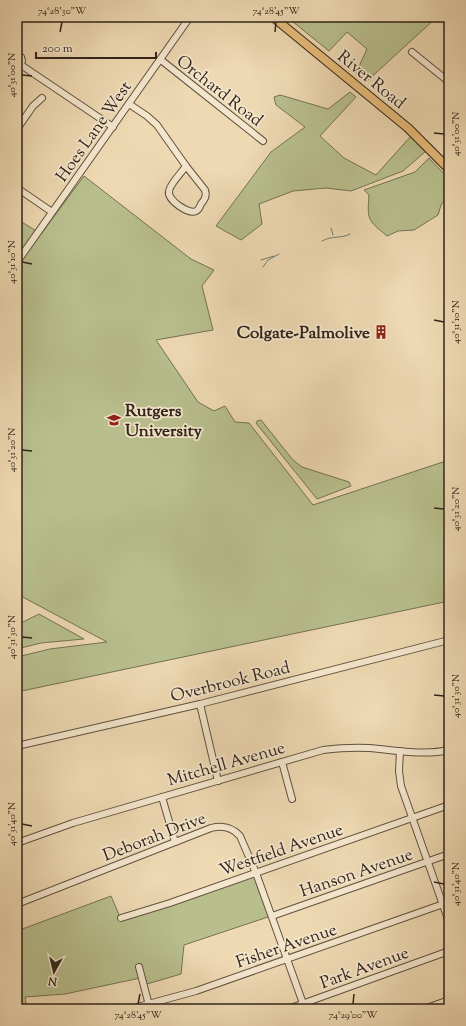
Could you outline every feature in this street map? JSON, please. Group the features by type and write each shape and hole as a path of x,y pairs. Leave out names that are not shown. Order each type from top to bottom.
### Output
{"main road":[{"name":"River Road","path":"273,17 408,128 448,164"}],"street":[{"name":"Hoes Lane West","path":"17,262 190,17"},
{"path":"412,52 449,82"},
{"path":"17,55 22,59 19,66 113,127"},
{"name":"Orchard Road","path":"161,60 263,141"},
{"path":"17,129 33,106 42,98"},
{"path":"129,104 157,125 205,190 206,197 198,210 192,212 188,212 171,200 168,192 186,166"},
{"path":"17,188 52,212"},
{"name":"Overbrook Road","path":"17,746 200,704 449,640"},
{"path":"200,704 218,780"},
{"name":"Mitchell Avenue","path":"17,843 73,823 323,750 344,748 440,753 449,750"},
{"path":"400,751 399,771 401,786 428,862 446,904 449,922"},
{"path":"282,762 292,799"},
{"path":"162,797 176,842"},
{"name":"Westfield Avenue","path":"121,918 170,903 449,805"},
{"name":"Deborah Drive","path":"17,904 217,827 231,828 240,836 256,873 304,1006"},
{"name":"Hanson Avenue","path":"272,916 449,854"},
{"name":"Fisher Avenue","path":"130,1009 149,1006 196,991 446,904"},
{"name":"Park Avenue","path":"288,1009 304,1006 449,951"},
{"path":"140,966 149,1006"},
{"path":"424,1009 449,1000"}],"green space":[{"path":"287,17 437,17 366,82 356,73 367,49 347,32 329,51"},
{"path":"350,92 356,97 320,136 344,158 376,175 411,136 426,151 403,171 351,191 326,188 293,191 259,204 262,224 241,240 216,226 271,152 305,127 276,105 274,97 280,95 328,109"},
{"path":"429,158 449,179 449,194 441,205 438,215 414,230 398,231 387,236 372,223 370,219 368,210 369,195 364,190 415,172"},
{"name":"Rutgers University","path":"84,176 191,259 214,270 202,286 213,330 156,340 198,402 214,411 225,406 235,422 249,423 313,505 449,460 449,601 17,692 17,657 50,649 107,642 17,594 17,219 41,234"},
{"path":"261,420 293,460 302,467 349,482 351,486 317,499 256,423 257,421"},
{"path":"39,614 84,639 41,643 17,649 17,625"},
{"path":"256,873 271,916 184,945 181,974 147,984 145,977 65,994 25,997 27,1009 17,1009 17,931 111,896 120,917"}],"waterway":[{"path":"331,228 333,235"},
{"path":"322,241 350,234"},
{"path":"263,267 268,260 279,254"},
{"path":"261,260 274,256"}],"place":[{"name":"Colgate-Palmolive","path":"381,332"},
{"name":"Rutgers University","path":"114,420"}]}
